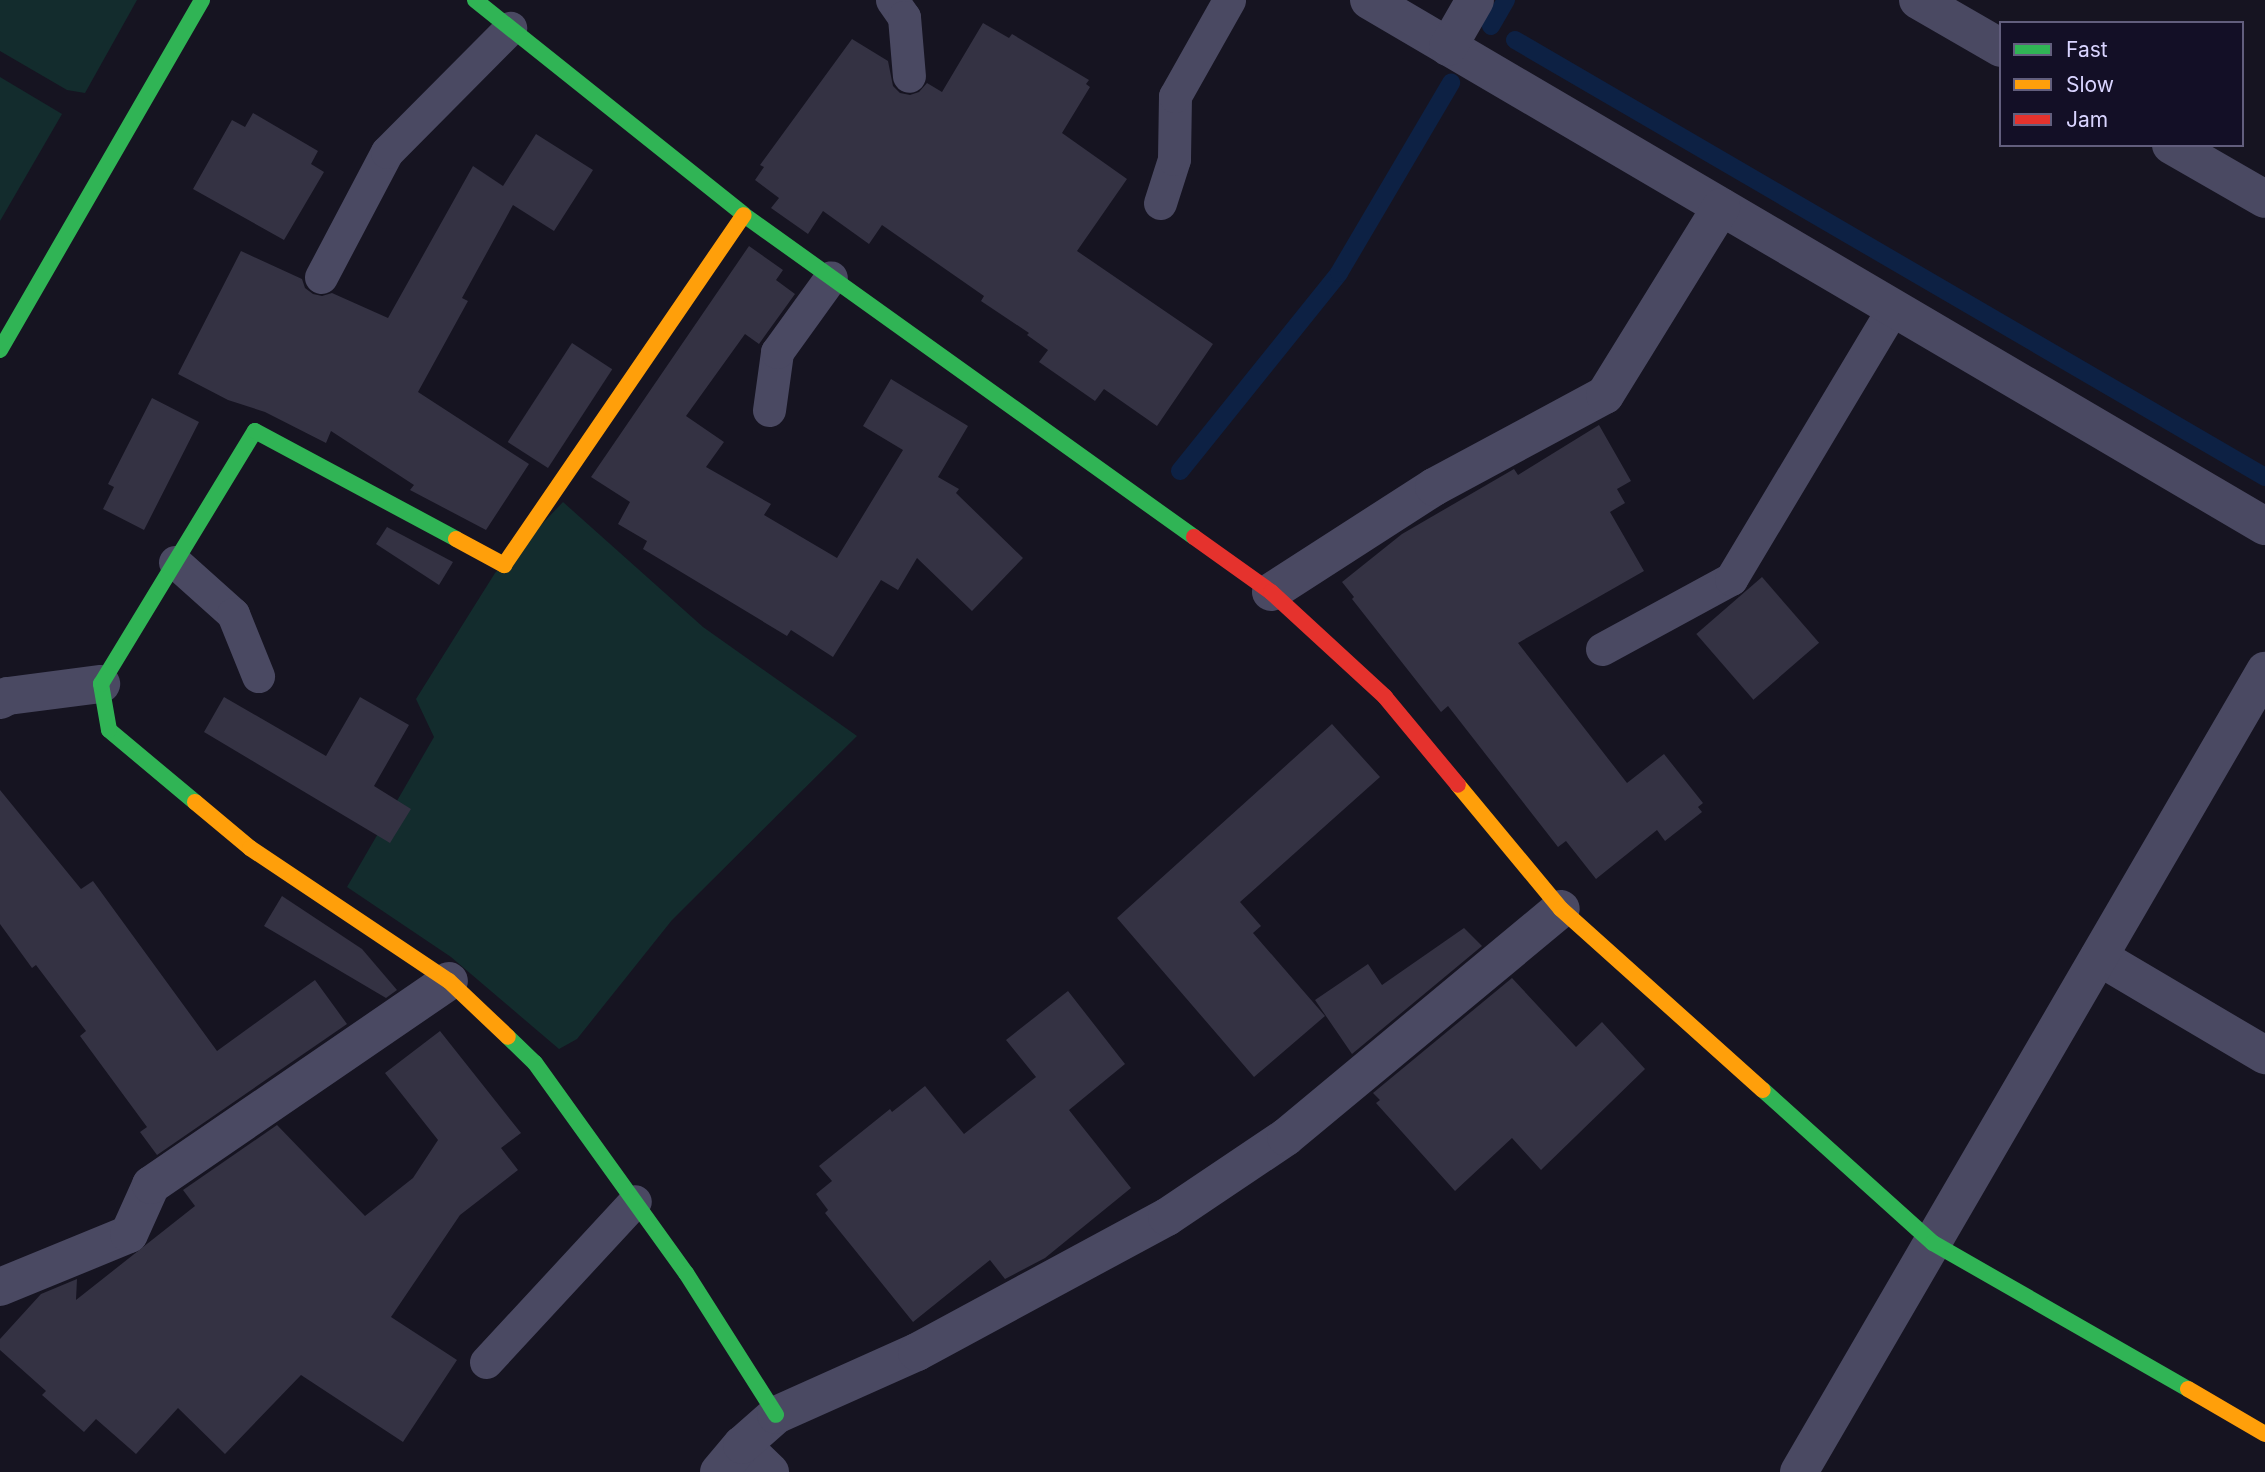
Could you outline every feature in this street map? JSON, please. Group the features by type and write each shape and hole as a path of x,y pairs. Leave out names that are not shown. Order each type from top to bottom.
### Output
{"street":[{"path":"0,350 202,0"},
{"path":"475,0 744,215 1271,592 1385,697 1561,909 1933,1243 2265,1434"},
{"path":"1369,0 2265,526"},
{"path":"1448,47 1475,0"},
{"path":"1918,0 1999,47"},
{"path":"2174,147 2265,200"},
{"path":"1271,592 1434,487 1605,395 1721,207"},
{"path":"744,215 503,565 255,431 101,684 109,730 250,848 449,981 535,1063 686,1273 776,1415"},
{"path":"1799,1472 2265,671"},
{"path":"0,701 8,696 101,684"},
{"path":"770,1472 731,1458 776,1415 916,1352 1167,1217 1286,1137 1561,909"},
{"path":"2099,957 2265,1055"},
{"path":"0,1287 129,1234 151,1185 449,981"}],"lane":[{"path":"892,0 904,17 909,76"},
{"path":"1160,203 1174,159 1175,96 1228,0"},
{"path":"321,277 387,152 510,28"},
{"path":"769,410 777,352 831,277"},
{"path":"1602,649 1731,579 1893,308"},
{"path":"175,562 233,614 258,676"},
{"path":"486,1362 635,1201"}],"green space":[{"path":"0,0 137,0 85,93 67,90 0,51"},
{"path":"0,77 62,114 0,221"},
{"path":"563,502 703,627 857,736 672,920 577,1039 559,1049 451,957 347,887 434,737 416,699 495,573"}],"building":[{"path":"983,23 1009,38 1012,34 1089,80 1086,84 1090,87 1062,133 1127,179 1077,251 1213,344 1157,426 1104,389 1095,401 1039,362 1048,350 1027,335 1029,333 981,301 984,296 882,225 869,244 823,211 808,234 771,208 779,198 755,180 764,167 760,165 852,39 888,61 893,86 900,93 910,95 919,92 927,83 942,92"},
{"path":"253,113 318,151 311,164 324,172 284,240 193,189 232,120 245,127"},
{"path":"536,134 593,170 554,231 513,205 462,298 468,301 418,392 529,464 486,530 410,490 414,485 331,431 326,443 265,412 228,400 178,374 241,251 302,279 305,288 313,294 322,296 332,293 388,318 473,166 503,186"},
{"path":"749,246 783,270 776,280 795,294 759,344 745,334 686,416 724,442 706,467 771,504 764,515 837,558 903,450 863,426 891,379 968,426 938,477 959,489 956,493 1023,558 972,611 917,558 898,590 881,580 833,657 791,630 787,636 643,549 647,541 618,524 630,502 591,477"},
{"path":"572,343 612,369 548,468 508,442"},
{"path":"152,398 199,422 144,530 103,509 114,487 108,484"},
{"path":"1599,425 1631,481 1617,489 1625,503 1610,512 1644,571 1518,643 1627,783 1664,754 1703,803 1698,807 1702,812 1665,841 1657,830 1596,879 1566,841 1558,847 1448,706 1441,712 1352,599 1354,597 1342,582 1402,534 1514,469 1518,475"},
{"path":"387,527 453,562 439,585 376,544"},
{"path":"1762,577 1819,643 1753,700 1696,634"},
{"path":"224,697 326,756 360,697 409,725 374,786 411,809 390,843 204,732"},
{"path":"1332,724 1380,777 1240,902 1261,926 1253,933 1325,1016 1254,1077 1117,918"},
{"path":"0,790 81,889 93,881 217,1051 315,980 347,1024 157,1155 140,1132 147,1127 80,1036 86,1031 36,965 32,968 0,924"},
{"path":"282,896 362,949 397,990 386,998 264,926"},
{"path":"1464,928 1482,946 1352,1054 1315,1000 1368,964 1382,985"},
{"path":"1512,978 1576,1047 1602,1022 1645,1069 1541,1170 1512,1138 1455,1191 1376,1103 1380,1100 1373,1093"},
{"path":"1068,991 1125,1064 1069,1110 1131,1188 1045,1258 1005,1279 990,1260 913,1322 825,1213 828,1210 816,1194 832,1181 819,1166 890,1109 892,1112 925,1086 964,1134 1036,1077 1006,1040"},
{"path":"440,1031 521,1133 501,1148 518,1170 460,1215 391,1317 457,1360 403,1442 301,1375 225,1454 178,1408 136,1454 96,1419 84,1432 42,1395 46,1391 0,1350 0,1339 41,1294 77,1279 76,1300 195,1206 183,1190 277,1125 365,1216 413,1178 438,1140 385,1073"}],"waterway":[{"path":"1491,26 1506,0"},
{"path":"1515,40 2265,477"},
{"path":"1180,471 1339,273 1451,83"}],"traffic: fast":[{"path":"0,350 202,0"},
{"path":"475,0 744,215 1194,537"},
{"path":"195,802 109,730 101,684 255,431 456,539"},
{"path":"508,1037 535,1063 686,1273 776,1415"},
{"path":"1763,1090 1933,1243 2188,1389"}],"traffic: slow":[{"path":"456,539 504,565 744,215"},
{"path":"1458,785 1561,909 1763,1090"},
{"path":"195,802 250,848 449,981 508,1037"},
{"path":"2188,1389 2265,1434"}],"traffic: jam":[{"path":"1194,537 1271,592 1385,697 1458,785"}]}
